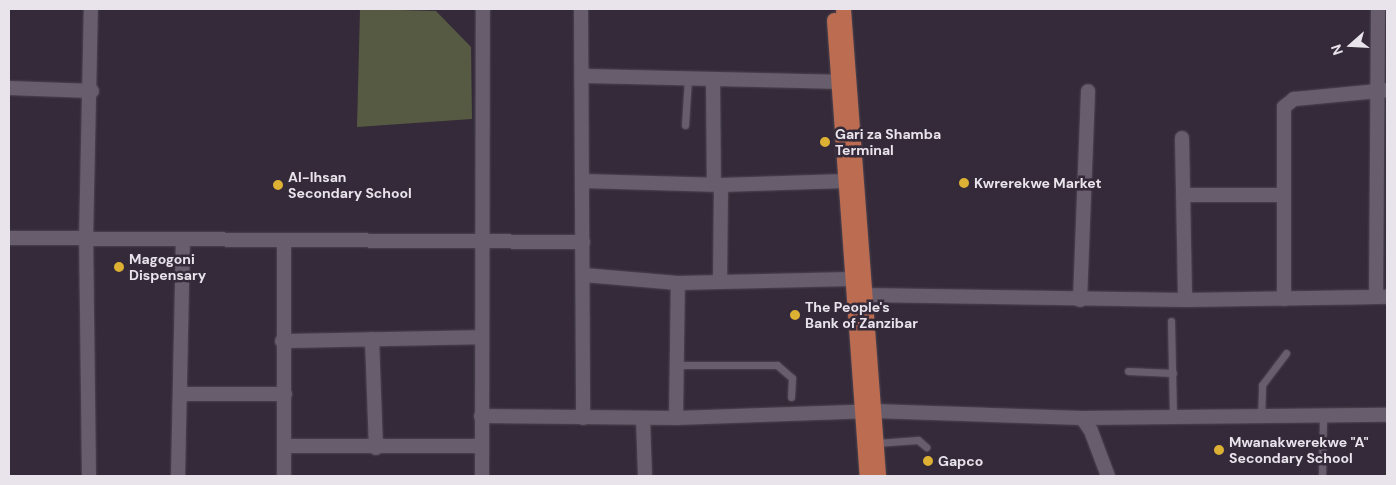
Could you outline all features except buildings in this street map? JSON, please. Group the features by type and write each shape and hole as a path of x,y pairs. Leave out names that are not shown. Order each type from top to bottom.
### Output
{"main road":[{"path":"833,9 852,279 878,476"},
{"path":"843,9 864,295 868,411 867,476"}],"street":[{"path":"89,476 86,240 92,91 91,9"},
{"path":"482,476 480,416 483,9"},
{"path":"581,9 584,275 583,418"},
{"path":"864,295 1080,300 1382,297 1382,90 1378,9"},
{"path":"583,76 838,82"},
{"path":"713,79 720,282"},
{"path":"9,88 92,91"},
{"path":"1284,299 1284,108 1294,99 1382,90"},
{"path":"1080,300 1088,92"},
{"path":"1182,138 1185,300"},
{"path":"583,181 717,185 845,181"},
{"path":"1183,195 1283,195"},
{"path":"9,238 183,241 481,239 583,242"},
{"path":"178,476 183,241"},
{"path":"284,241 282,340 285,394 284,476"},
{"path":"584,275 678,283 852,279"},
{"path":"676,418 678,283"},
{"path":"282,340 482,337"},
{"path":"372,339 376,448"},
{"path":"180,394 285,394"},
{"path":"480,416 676,418 868,411 1082,418 1261,419 1387,415"},
{"path":"643,418 645,476"},
{"path":"1082,418 1091,431 1108,476"},
{"path":"284,446 376,448 482,446"}],"lane":[{"path":"686,125 688,78"},
{"path":"1171,321 1173,418"},
{"path":"1261,419 1262,385 1286,353"},
{"path":"678,365 777,365 792,378 791,397"},
{"path":"1128,371 1173,373"},
{"path":"1322,418 1322,476"},
{"path":"875,443 918,440 926,447"}],"green space":[{"path":"360,9 436,11 471,47 472,119 357,127"}],"place":[{"name":"Gari za Shamba Terminal","path":"825,142"},
{"name":"Kwrerekwe Market","path":"964,183"},
{"name":"Al-Ihsan Secondary School","path":"278,185"},
{"name":"Magogoni Dispensary","path":"119,267"},
{"name":"The People's Bank of Zanzibar","path":"795,315"},
{"name":"Mwanakwerekwe \"A\" Secondary School","path":"1219,450"},
{"name":"Gapco","path":"928,461"}]}
